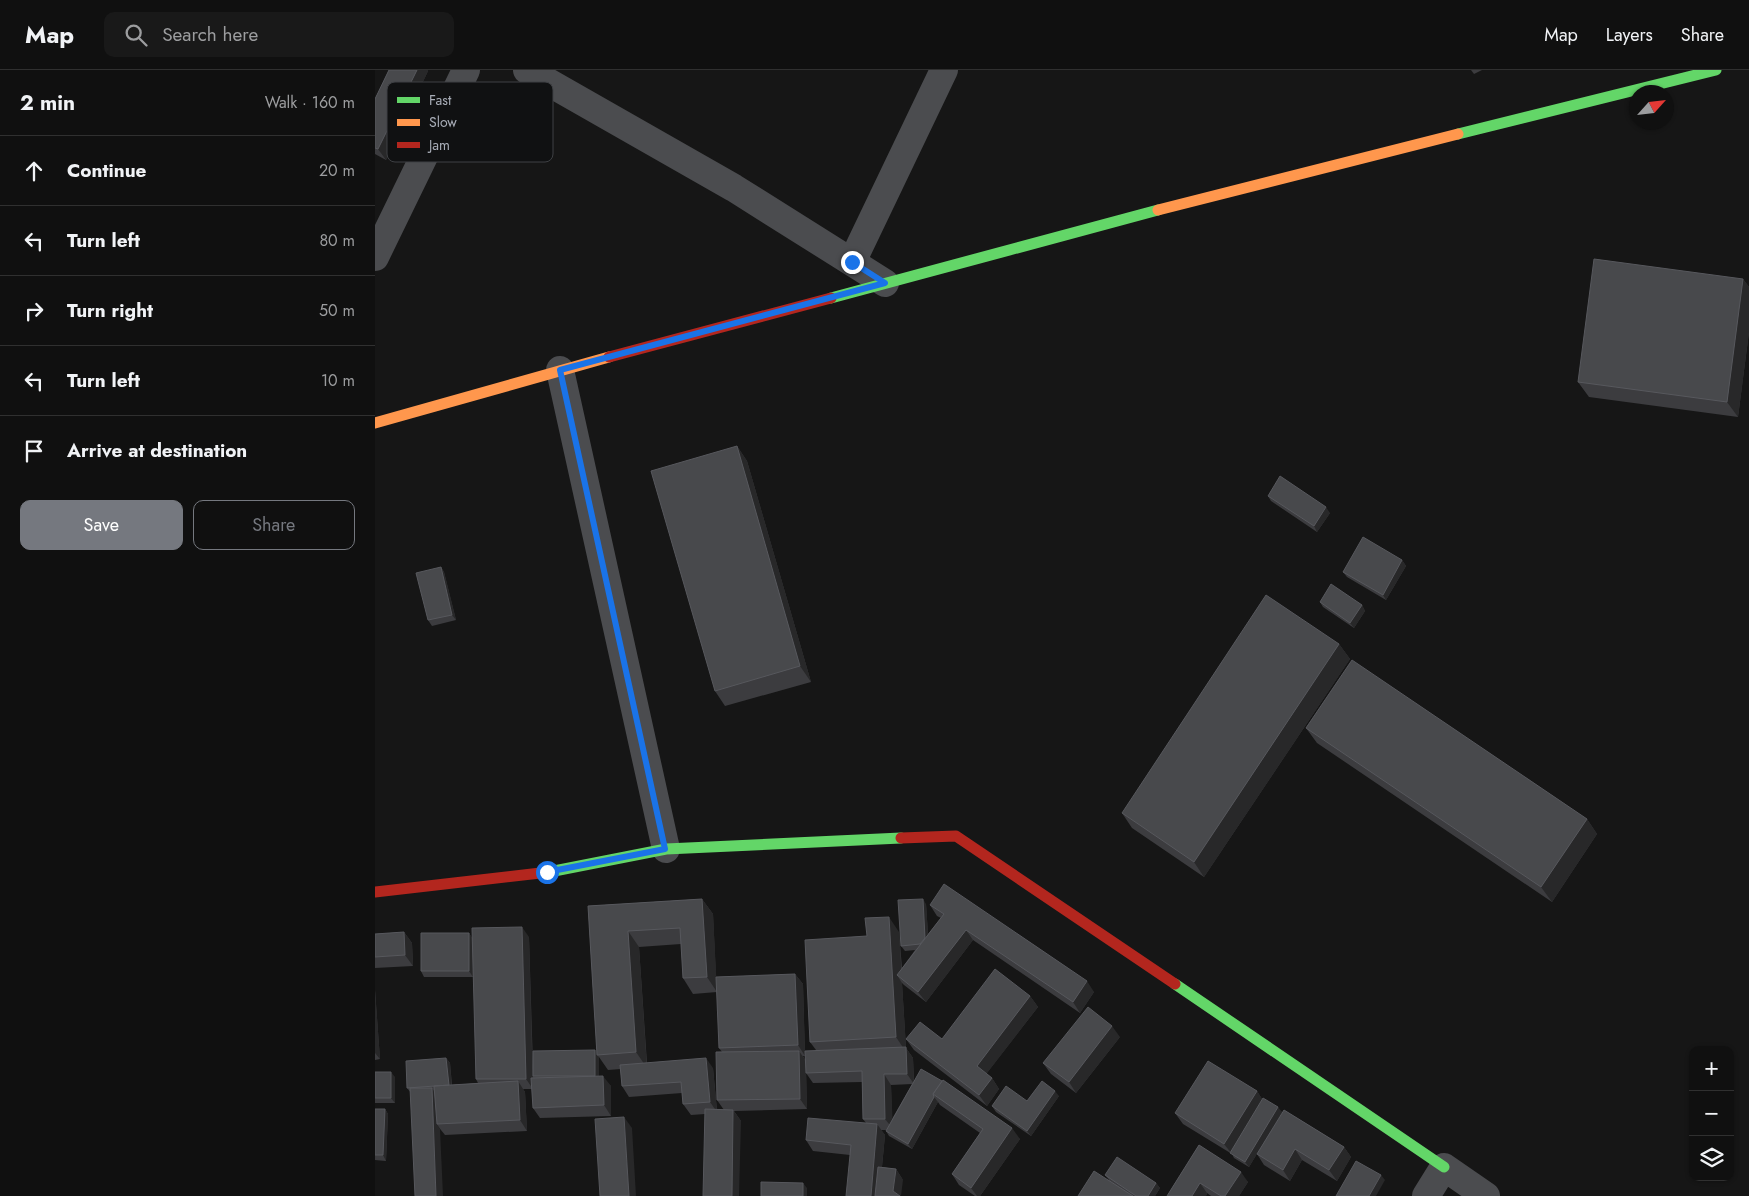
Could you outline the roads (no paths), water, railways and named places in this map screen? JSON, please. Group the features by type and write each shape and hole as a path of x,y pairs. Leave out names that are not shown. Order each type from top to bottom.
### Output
{"main road":[{"path":"375,423 560,370 1261,183 1716,70"},
{"path":"375,892 547,872 665,849 955,836 1444,1167"}],"street":[{"path":"461,82 467,70"},
{"path":"527,70 548,82"},
{"path":"852,262 944,70"},
{"path":"553,85 734,188 885,283"},
{"path":"375,258 422,162"},
{"path":"560,370 665,849"},
{"path":"1425,1196 1444,1167 1486,1196"}]}
